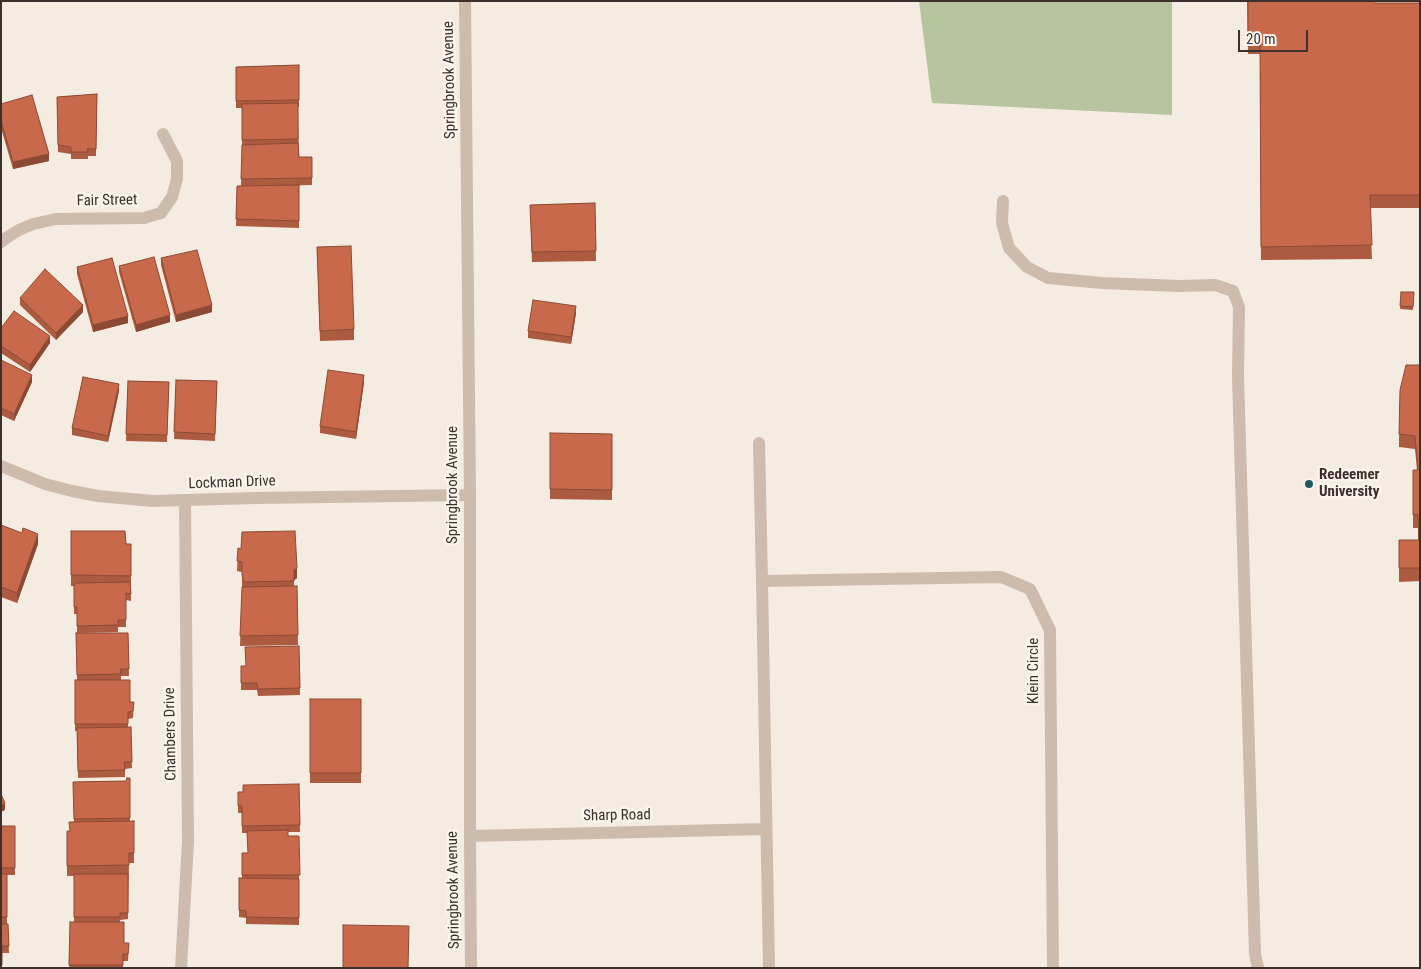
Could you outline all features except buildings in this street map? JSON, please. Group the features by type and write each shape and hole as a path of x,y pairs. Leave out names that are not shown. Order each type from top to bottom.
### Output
{"street":[{"name":"Springbrook Avenue","path":"465,1 470,495 471,968"},
{"name":"Fair Street","path":"1,242 19,230 33,224 56,219 144,218 161,212 172,197 177,179 177,161 163,134"},
{"path":"1003,200 1002,223 1009,248 1027,267 1048,278 1131,284 1215,285 1233,291 1238,307 1238,386 1255,954 1258,968"},
{"path":"758,443 769,968"},
{"name":"Lockman Drive","path":"1,466 45,484 72,491 153,501 470,495"},
{"name":"Chambers Drive","path":"181,968 188,841 185,500"},
{"name":"Klein Circle","path":"762,581 1001,577 1030,589 1050,630 1053,968"},
{"name":"Sharp Road","path":"470,836 766,829"}],"green space":[{"path":"919,1 1172,1 1172,115 932,103"}],"place":[{"name":"Redeemer University","path":"1309,484"}]}
